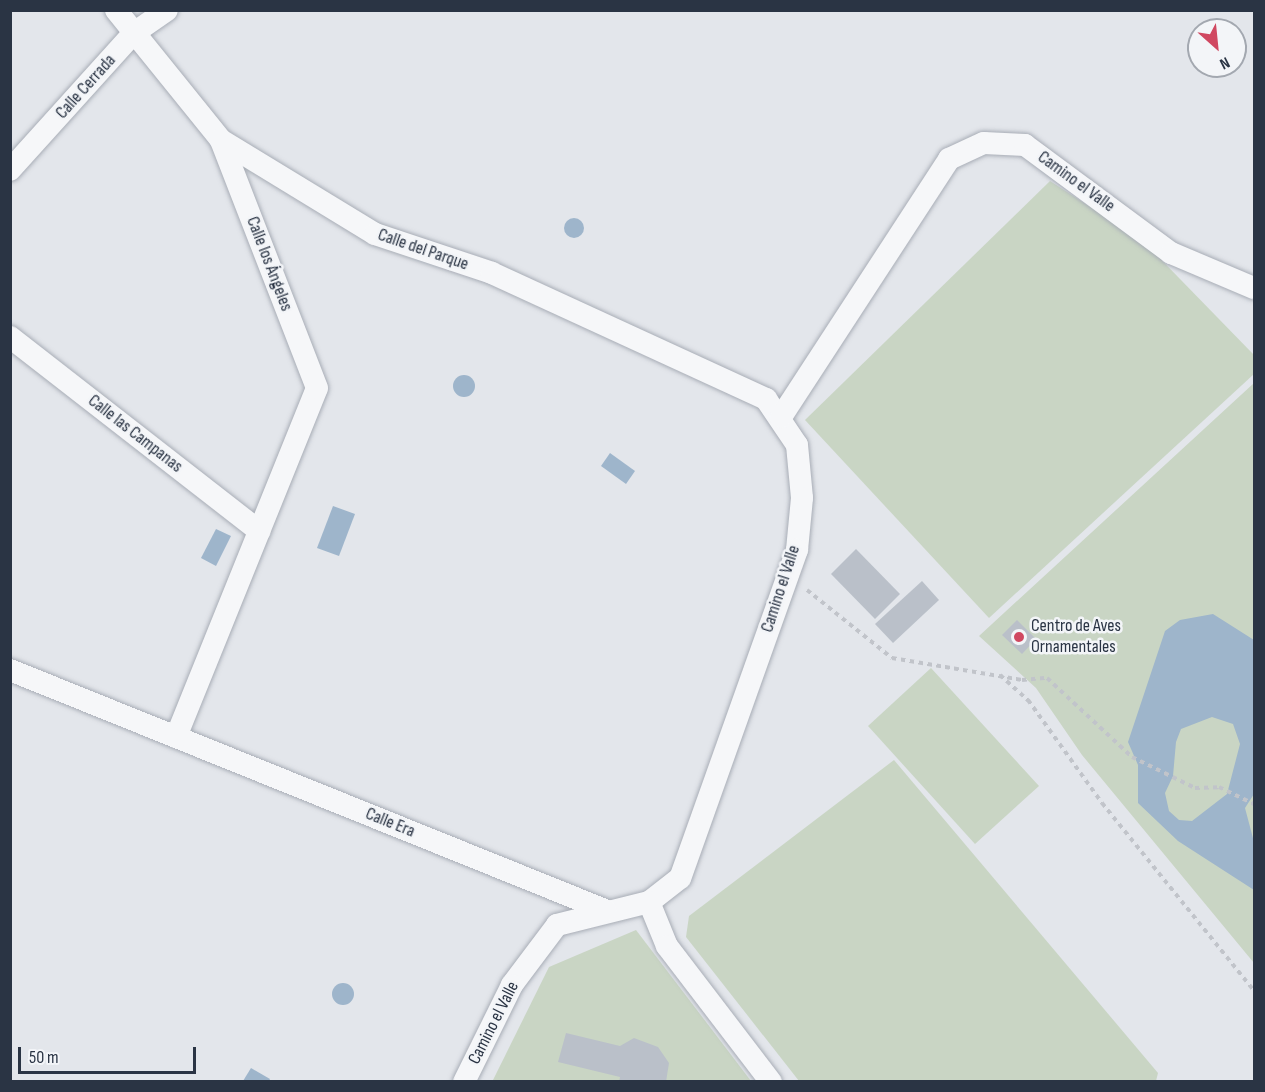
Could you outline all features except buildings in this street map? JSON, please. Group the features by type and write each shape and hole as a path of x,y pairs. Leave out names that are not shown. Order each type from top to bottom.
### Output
{"street":[{"name":"Calle del Parque","path":"116,10 221,140 375,234 492,273 766,399 781,417"},
{"name":"Calle Cerrada","path":"10,170 134,33 167,10"},
{"name":"Calle los Ángeles","path":"221,140 317,388 259,531"},
{"name":"Camino el Valle","path":"464,1082 512,985 557,925 604,910 649,902 680,878 797,550 802,498 797,445 781,417 949,159 984,142 1025,145 1171,253 1254,288"},
{"name":"Calle las Campanas","path":"10,337 259,531"},
{"path":"176,737 259,531"},
{"name":"Calle Era","path":"10,670 604,910"},
{"path":"649,902 667,946 771,1082"}],"path":[{"path":"788,575 892,658 999,675 1047,678 1132,757 1180,778 1195,788 1219,787 1253,803"},
{"path":"999,675 1028,700 1102,803 1254,992"}],"green space":[{"path":"1050,181 1143,241 1254,355 1254,374 989,618 805,420"},
{"path":"1254,383 1254,963 1082,755 1036,688 979,636"},
{"path":"931,668 1039,786 975,844 868,726"},
{"path":"894,760 1158,1073 1156,1081 799,1081 686,937 689,916"},
{"path":"636,930 751,1081 492,1082 549,967"}],"water":[{"path":"570,218 578,218 584,224 584,232 578,238 570,238 564,232 564,224"},
{"path":"464,375 472,378 475,386 472,394 464,397 456,394 453,386 456,378"},
{"path":"610,453 635,471 626,484 601,466"},
{"path":"333,506 355,514 339,556 317,548"},
{"path":"216,529 231,536 216,566 201,558"},
{"path":"1213,614 1254,640 1254,794 1245,808 1254,842 1254,890 1178,841 1138,803 1138,765 1128,742 1165,631 1180,620","holes":["1212,717 1233,724 1240,744 1227,794 1192,821 1179,820 1169,811 1165,793 1173,776 1176,742 1181,729"]},
{"path":"343,983 351,986 354,994 351,1002 343,1005 335,1002 332,994 335,986"},
{"path":"251,1068 270,1079 269,1081 243,1081"}],"place":[{"name":"Centro de Aves Ornamentales","path":"1019,637"}]}
